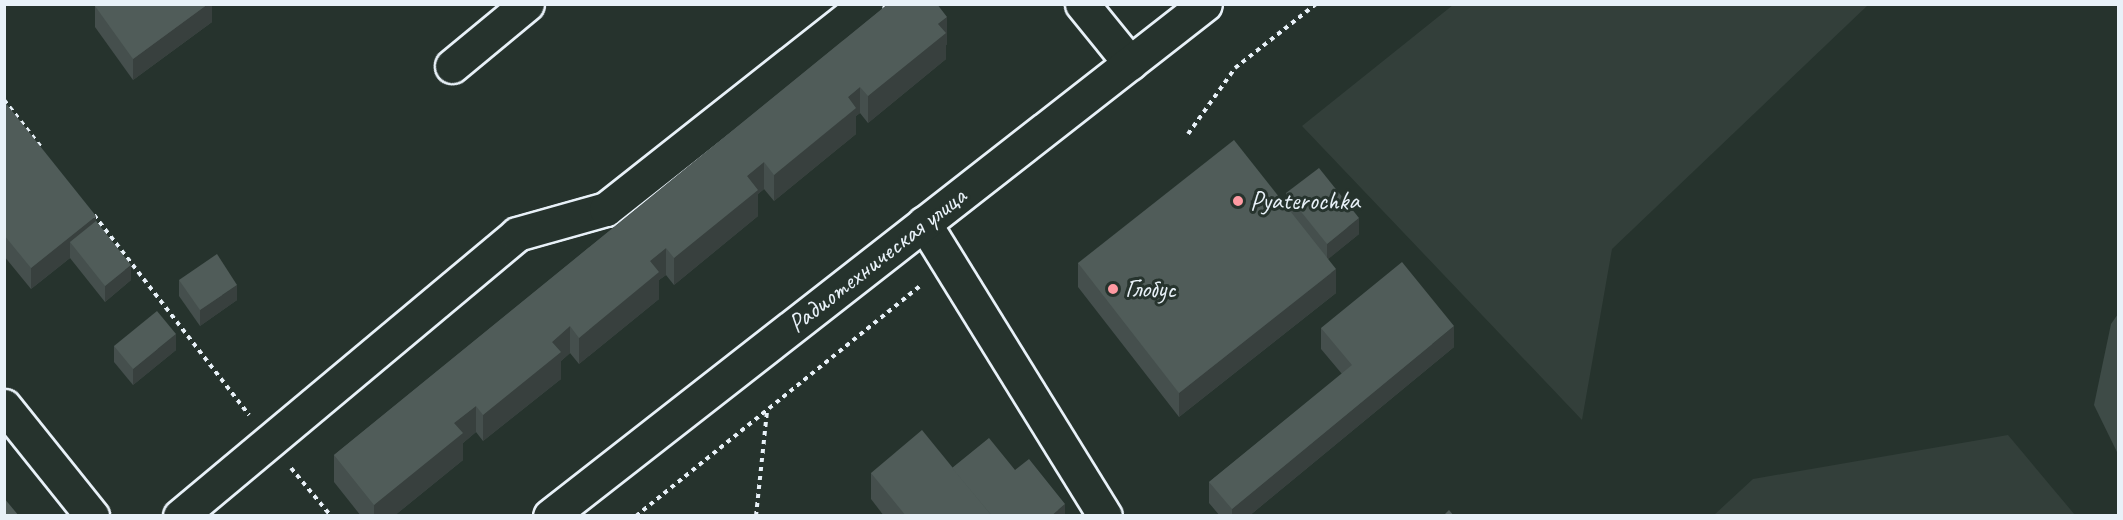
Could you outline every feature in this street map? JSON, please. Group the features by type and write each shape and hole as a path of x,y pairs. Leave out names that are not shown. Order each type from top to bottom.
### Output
{"street":[{"path":"452,66 527,4"},
{"path":"180,516 517,234 606,209 866,4"},
{"path":"1082,4 1130,63"},
{"name":"Радиотехническая улица","path":"554,514 1205,4"},
{"path":"924,223 1105,516"},
{"path":"4,406 92,516"}],"path":[{"path":"1188,134 1235,68 1316,4"},
{"path":"4,100 49,157"},
{"path":"93,213 269,441 331,516"},
{"path":"636,516 948,262"},
{"path":"756,516 767,411"}],"shaded area":[{"path":"1453,5 1868,5 1612,249 1582,420 1302,126"},
{"path":"2118,314 2118,454 2094,405 2111,324"},
{"path":"2008,435 2075,515 1714,515 1753,479"}],"building":[{"path":"98,4 208,4 133,59 95,6"},
{"path":"888,4 937,4 947,17 938,24 946,33 868,96 860,87 848,97 856,108 774,175 764,162 747,176 758,190 674,258 666,248 650,261 659,272 579,338 570,326 552,342 561,352 483,415 476,406 454,423 463,433 374,505 334,455"},
{"path":"4,101 96,216 31,268 4,235"},
{"path":"1234,140 1336,269 1179,393 1078,263"},
{"path":"1319,168 1359,218 1327,244 1286,193"},
{"path":"96,221 131,265 105,286 70,242"},
{"path":"217,254 237,285 200,310 179,280"},
{"path":"1402,262 1454,326 1232,509 1209,482 1352,365 1321,328"},
{"path":"157,311 176,334 133,369 114,346"},
{"path":"922,430 992,516 906,516 871,473"},
{"path":"989,438 1015,470 1029,459 1065,504 1051,516 992,516 952,468"},
{"path":"4,498 19,516 4,516"},
{"path":"1449,510 1454,516 1443,516"}],"place":[{"name":"Pyaterochka","path":"1238,201"},
{"name":"Глобус","path":"1113,289"}]}
